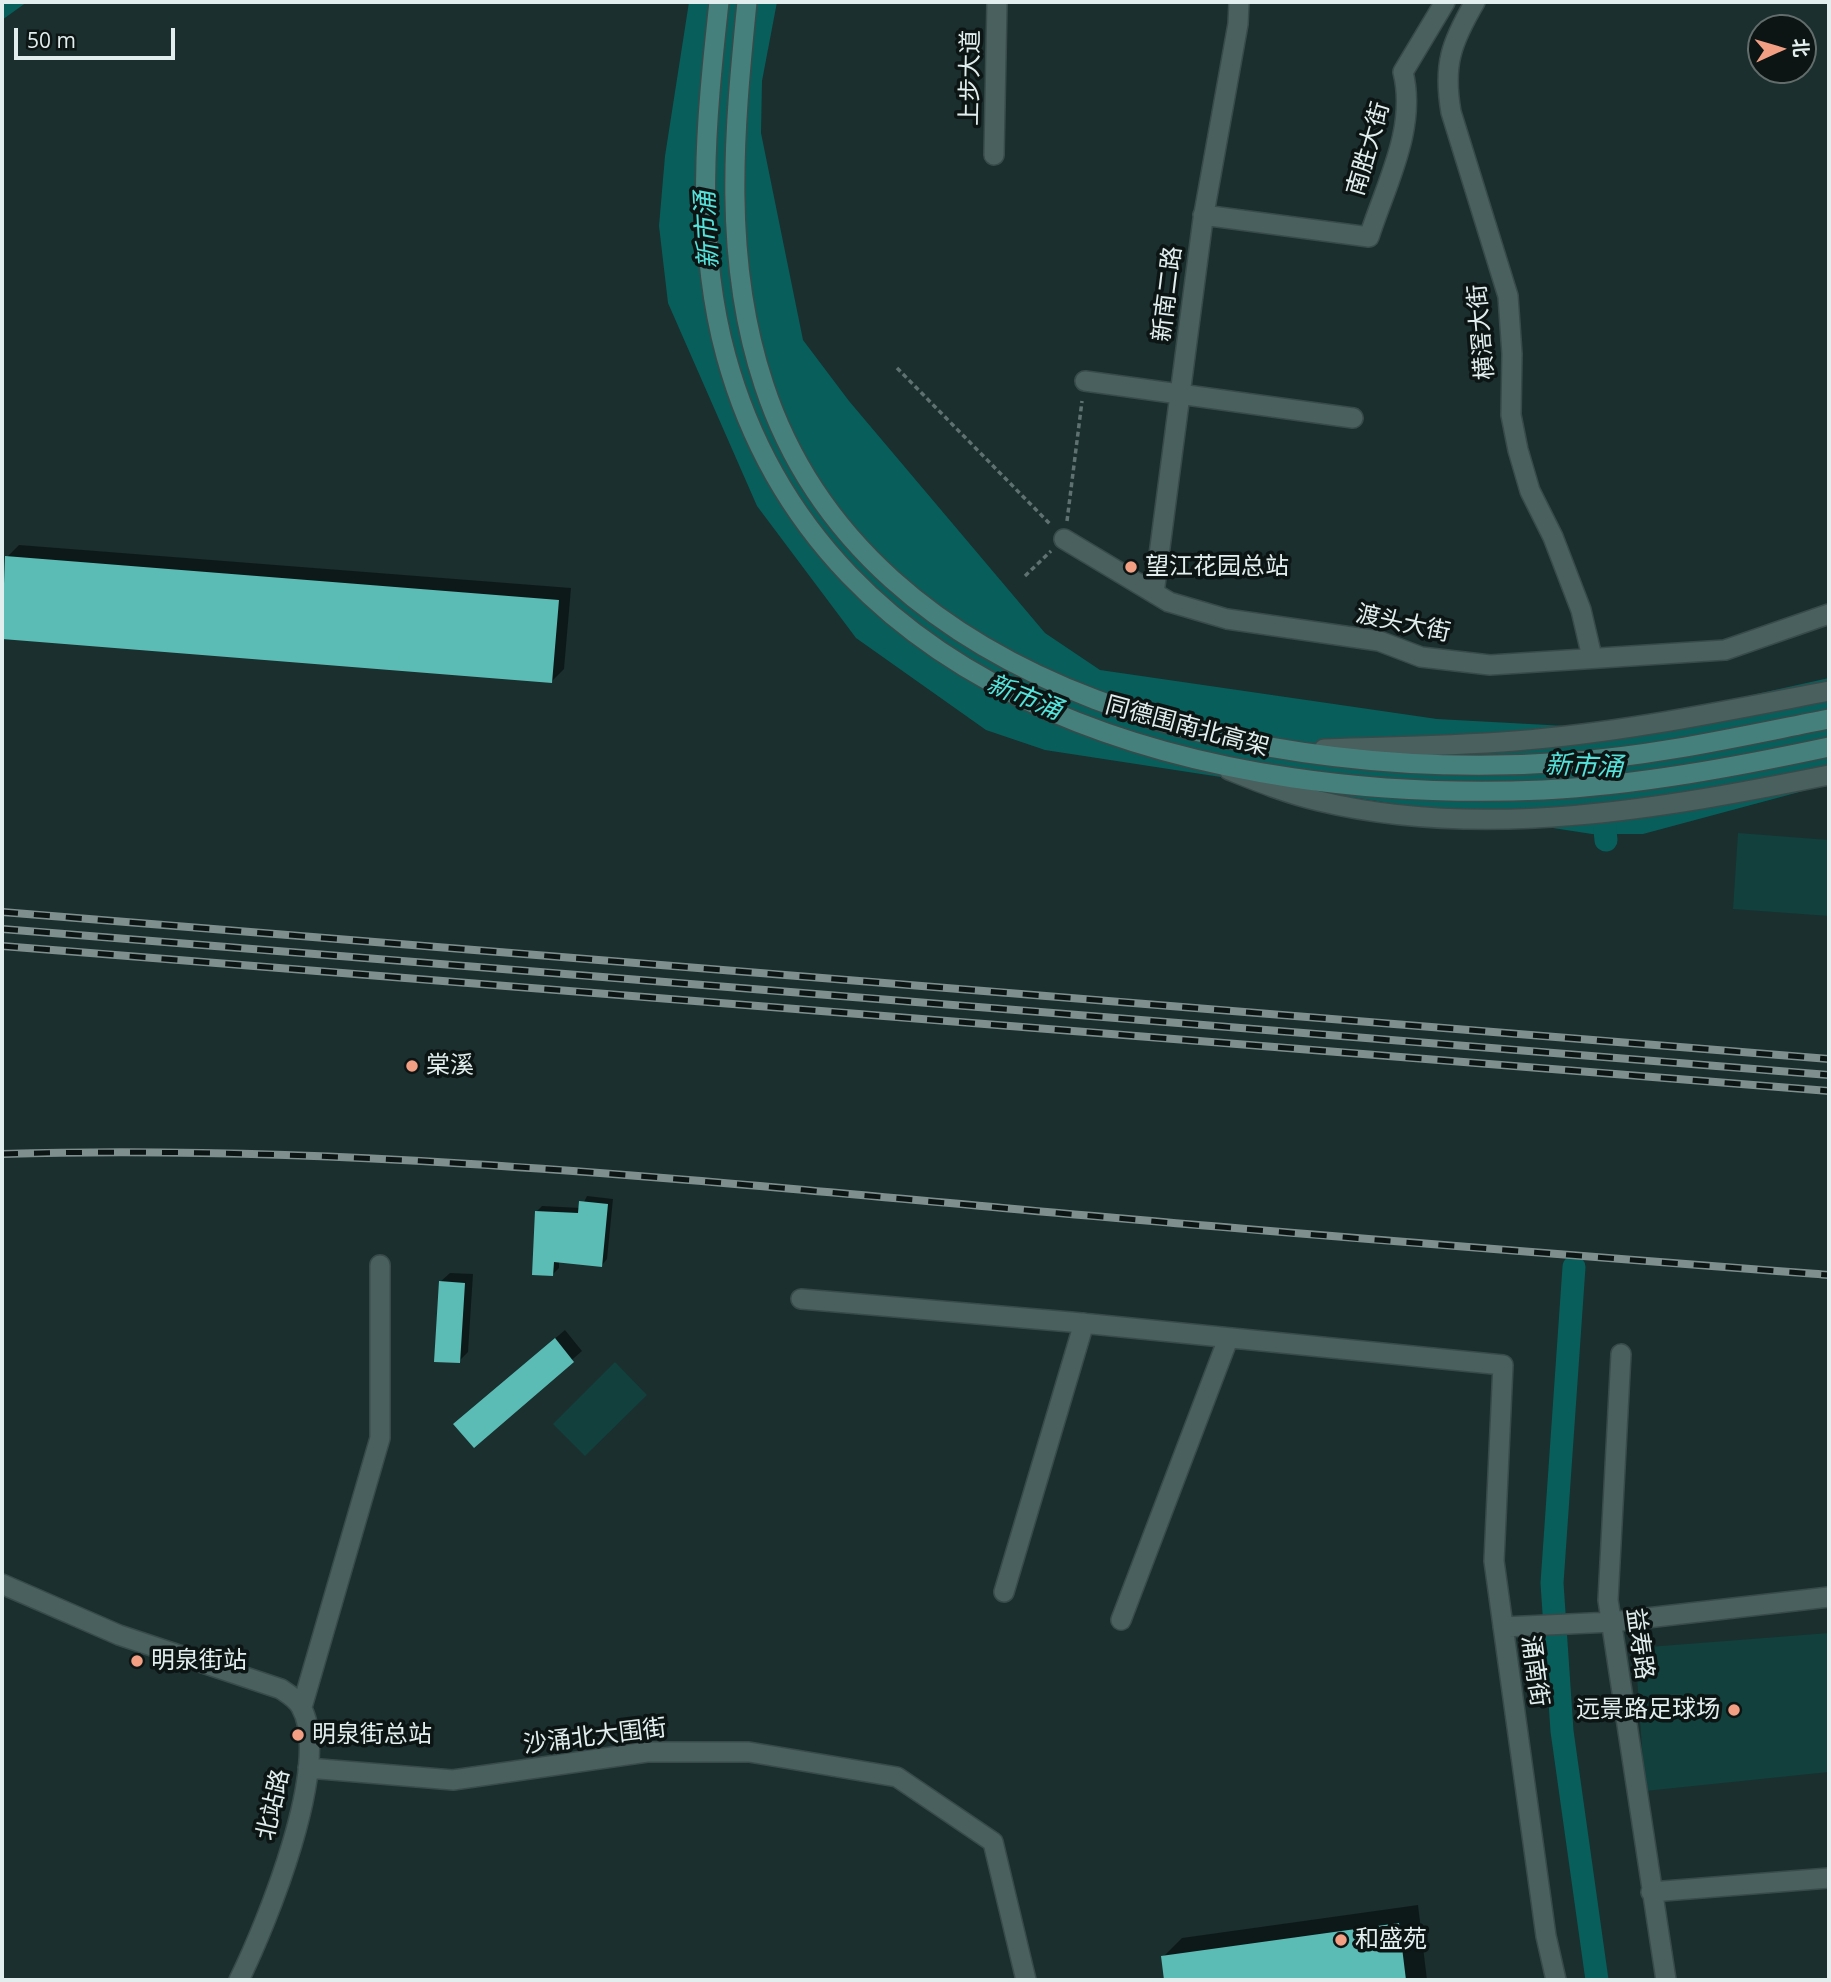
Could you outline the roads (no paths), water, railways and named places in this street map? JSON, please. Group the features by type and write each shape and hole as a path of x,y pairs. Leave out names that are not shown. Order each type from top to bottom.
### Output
{"main road":[{"name":"同德围南北高架","path":"719,2 704,148 705,226 714,299 725,354 748,419 776,478 805,525 866,594 946,657 987,681 1089,727 1129,741 1206,760 1346,786 1519,790 1666,778 1829,747"},
{"name":"同德围南北高架","path":"747,2 733,155 735,242 740,282 765,389 815,490 854,541 896,586 1019,665 1094,699 1143,716 1282,750 1335,758 1423,764 1564,763 1699,745 1829,719"}],"street":[{"name":"上步大道","path":"994,155 997,2"},
{"name":"新南二路","path":"1154,593 1203,215 1240,2"},
{"name":"南胜大街","path":"1203,215 1369,237 1403,134 1409,98 1403,72 1445,2"},
{"name":"横滘大街","path":"1475,2 1451,47 1447,64 1446,84 1451,112 1508,296 1512,354 1511,415 1517,450 1530,491 1553,537 1581,610 1592,657"},
{"path":"1084,381 1353,418"},
{"name":"渡头大街","path":"1065,539 1169,602 1227,619 1379,641 1421,657 1490,665 1725,650 1829,614"},
{"path":"1282,750 1515,741 1665,723 1829,691"},
{"path":"1206,760 1279,790 1321,802 1416,816 1457,818 1545,817 1611,810 1753,790 1829,775"},
{"path":"302,1707 380,1438 380,1265"},
{"path":"801,1299 1084,1323 1228,1339 1121,1620"},
{"path":"1004,1592 1084,1323"},
{"name":"涌南街","path":"1228,1339 1503,1365 1494,1561 1546,1936 1556,1980"},
{"name":"益寿路","path":"1621,1354 1608,1600 1666,1980"},
{"path":"2,1584 119,1635 264,1682 293,1697 302,1707"},
{"path":"1503,1627 1612,1622 1829,1597"},
{"name":"北站路","path":"239,1980 274,1899 305,1793 308,1731 302,1707"},
{"name":"沙涌北大围街","path":"308,1768 453,1780 648,1752 749,1752 897,1777 993,1843 1026,1980"},
{"path":"1651,1892 1829,1878"}],"water":[{"path":"2,2 27,2 2,20"},
{"name":"新市涌","path":"689,2 777,2 762,81 761,133 803,340 849,401 1045,633 1100,670 1437,719 1603,728 1829,678 1829,784 1643,834 1592,834 1045,750 986,730 856,638 757,506 668,303 659,226 665,156"}],"waterway":[{"path":"1602,802 1606,840"},
{"path":"1574,1267 1552,1583 1562,1731 1597,1980"}],"railway":[{"path":"2,912 1829,1059"},
{"path":"2,929 1829,1075"},
{"path":"2,946 1829,1091"},
{"path":"2,1154 252,1154 503,1166 753,1185 1313,1235 1829,1275"}],"place":[{"name":"望江花园总站","path":"1131,567"},
{"name":"棠溪","path":"412,1066"},
{"name":"明泉街站","path":"137,1661"},
{"name":"远景路足球场","path":"1734,1710"},
{"name":"明泉街总站","path":"298,1735"},
{"name":"和盛苑","path":"1341,1940"}]}
